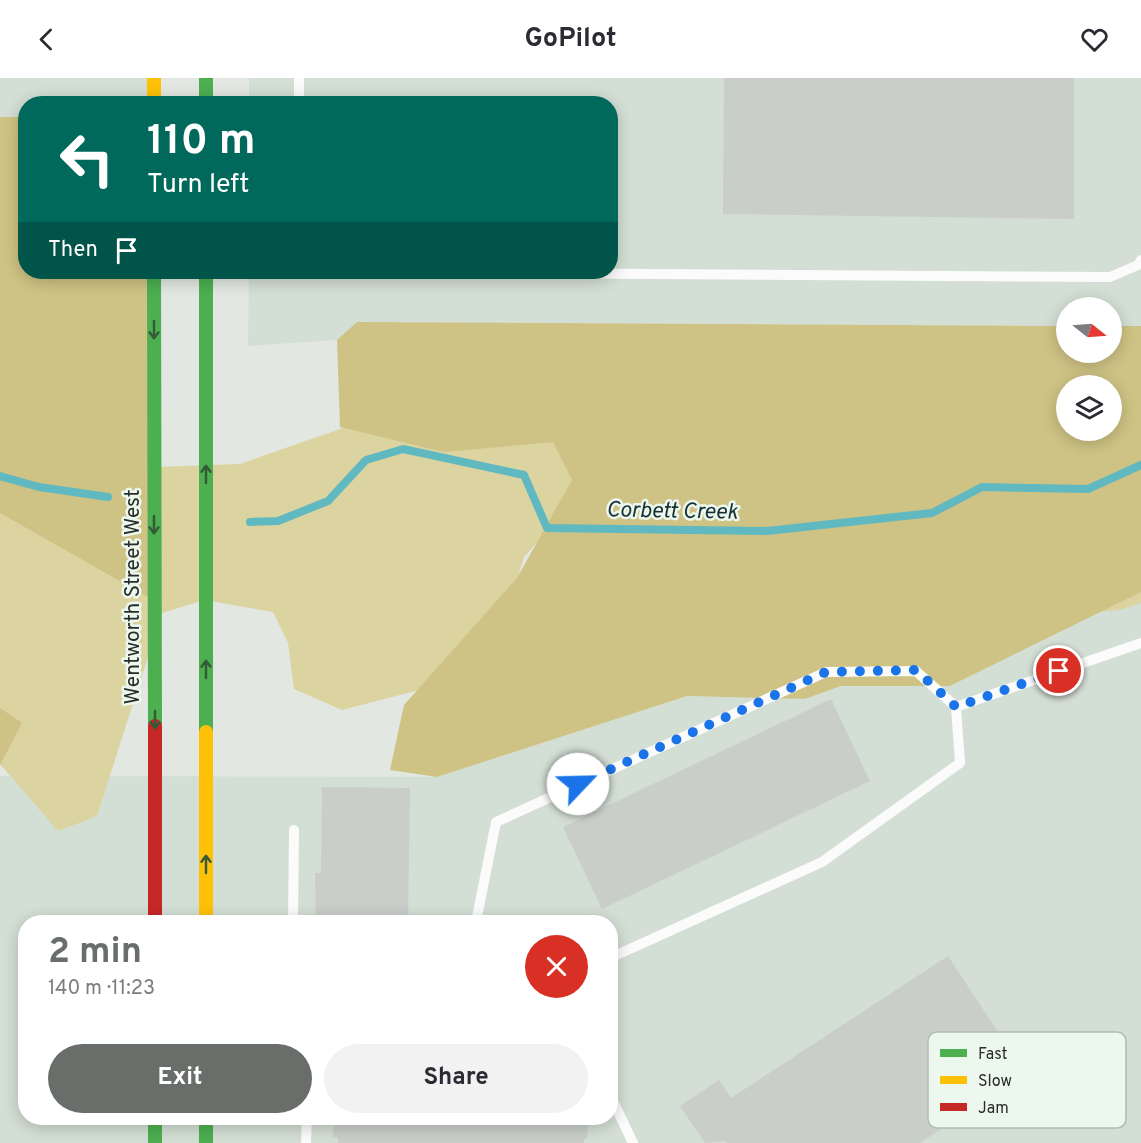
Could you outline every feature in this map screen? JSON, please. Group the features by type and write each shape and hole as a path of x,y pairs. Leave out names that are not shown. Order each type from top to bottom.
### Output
{"main road":[{"path":"154,78 154,96"},
{"path":"206,78 206,96"},
{"name":"Wentworth Street West","path":"154,279 155,915"},
{"path":"206,279 206,915"},
{"path":"155,1125 155,1143"},
{"path":"206,1125 206,1143"}],"lane":[{"path":"299,78 299,96"},
{"path":"618,274 1110,277 1138,265 1141,260"},
{"path":"956,707 1141,642"},
{"path":"477,915 496,822 826,672 916,670 956,707 960,763 822,862 618,954"},
{"path":"293,915 294,830"},
{"path":"618,1112 633,1143"},
{"path":"306,1143 307,1125"}],"shaded area":[{"path":"0,78 154,78 154,96 18,96 18,117 0,117"},
{"path":"249,78 1141,78 1141,326 1122,326 1122,297 1056,297 1056,326 392,322 337,340 248,346 249,279 618,279 618,96 249,96"},
{"path":"0,117 18,117 18,279 154,279 155,601 0,513"},
{"path":"357,322 1056,326 1056,363 1122,363 1122,326 1141,326 1141,592 950,686 841,686 805,699 687,696 437,777 390,770 404,705 517,578 572,480 553,442 444,452 340,427 337,340"},
{"path":"458,388 981,461 1066,441 1122,441 1122,421 1141,405 1141,603 1120,610 904,628 554,524 524,557 489,672 342,710 294,689 288,643 273,612 204,600 162,613 97,816 58,831 0,764 0,432 127,468 240,464"},
{"path":"1141,592 1141,1143 0,1143 0,776 437,777 687,696 805,699 841,686 950,686"},
{"path":"0,708 22,723 0,765"}],"building":[{"path":"724,78 1074,78 1074,219 723,214"},
{"path":"831,699 870,781 602,909 563,827"},
{"path":"322,787 410,788 408,915 316,915 315,873 321,873"},
{"path":"948,956 998,1032 928,1032 928,1128 942,1128 920,1143 727,1143 725,1141 705,1143 680,1106 719,1080 731,1098"},
{"path":"334,1125 588,1125 587,1139 584,1139 584,1143 338,1143 338,1137 333,1137"}],"waterway":[{"name":"Corbett Creek","path":"250,522 278,521 328,501 366,460 403,449 524,475 547,528 767,531 932,513 982,487 1088,489 1141,465"},
{"name":"Corbett Creek","path":"0,476 39,487 108,497"}],"traffic: fast":[{"path":"206,78 206,96"},
{"path":"154,279 155,726"},
{"path":"206,279 206,732"},
{"path":"155,1125 155,1143"},
{"path":"206,1125 206,1143"}],"traffic: slow":[{"path":"154,78 154,96"},
{"path":"206,732 206,915"}],"traffic: jam":[{"path":"155,726 155,915"}],"route":[{"path":"578,784 826,672 916,670 956,707 1059,671"}]}
